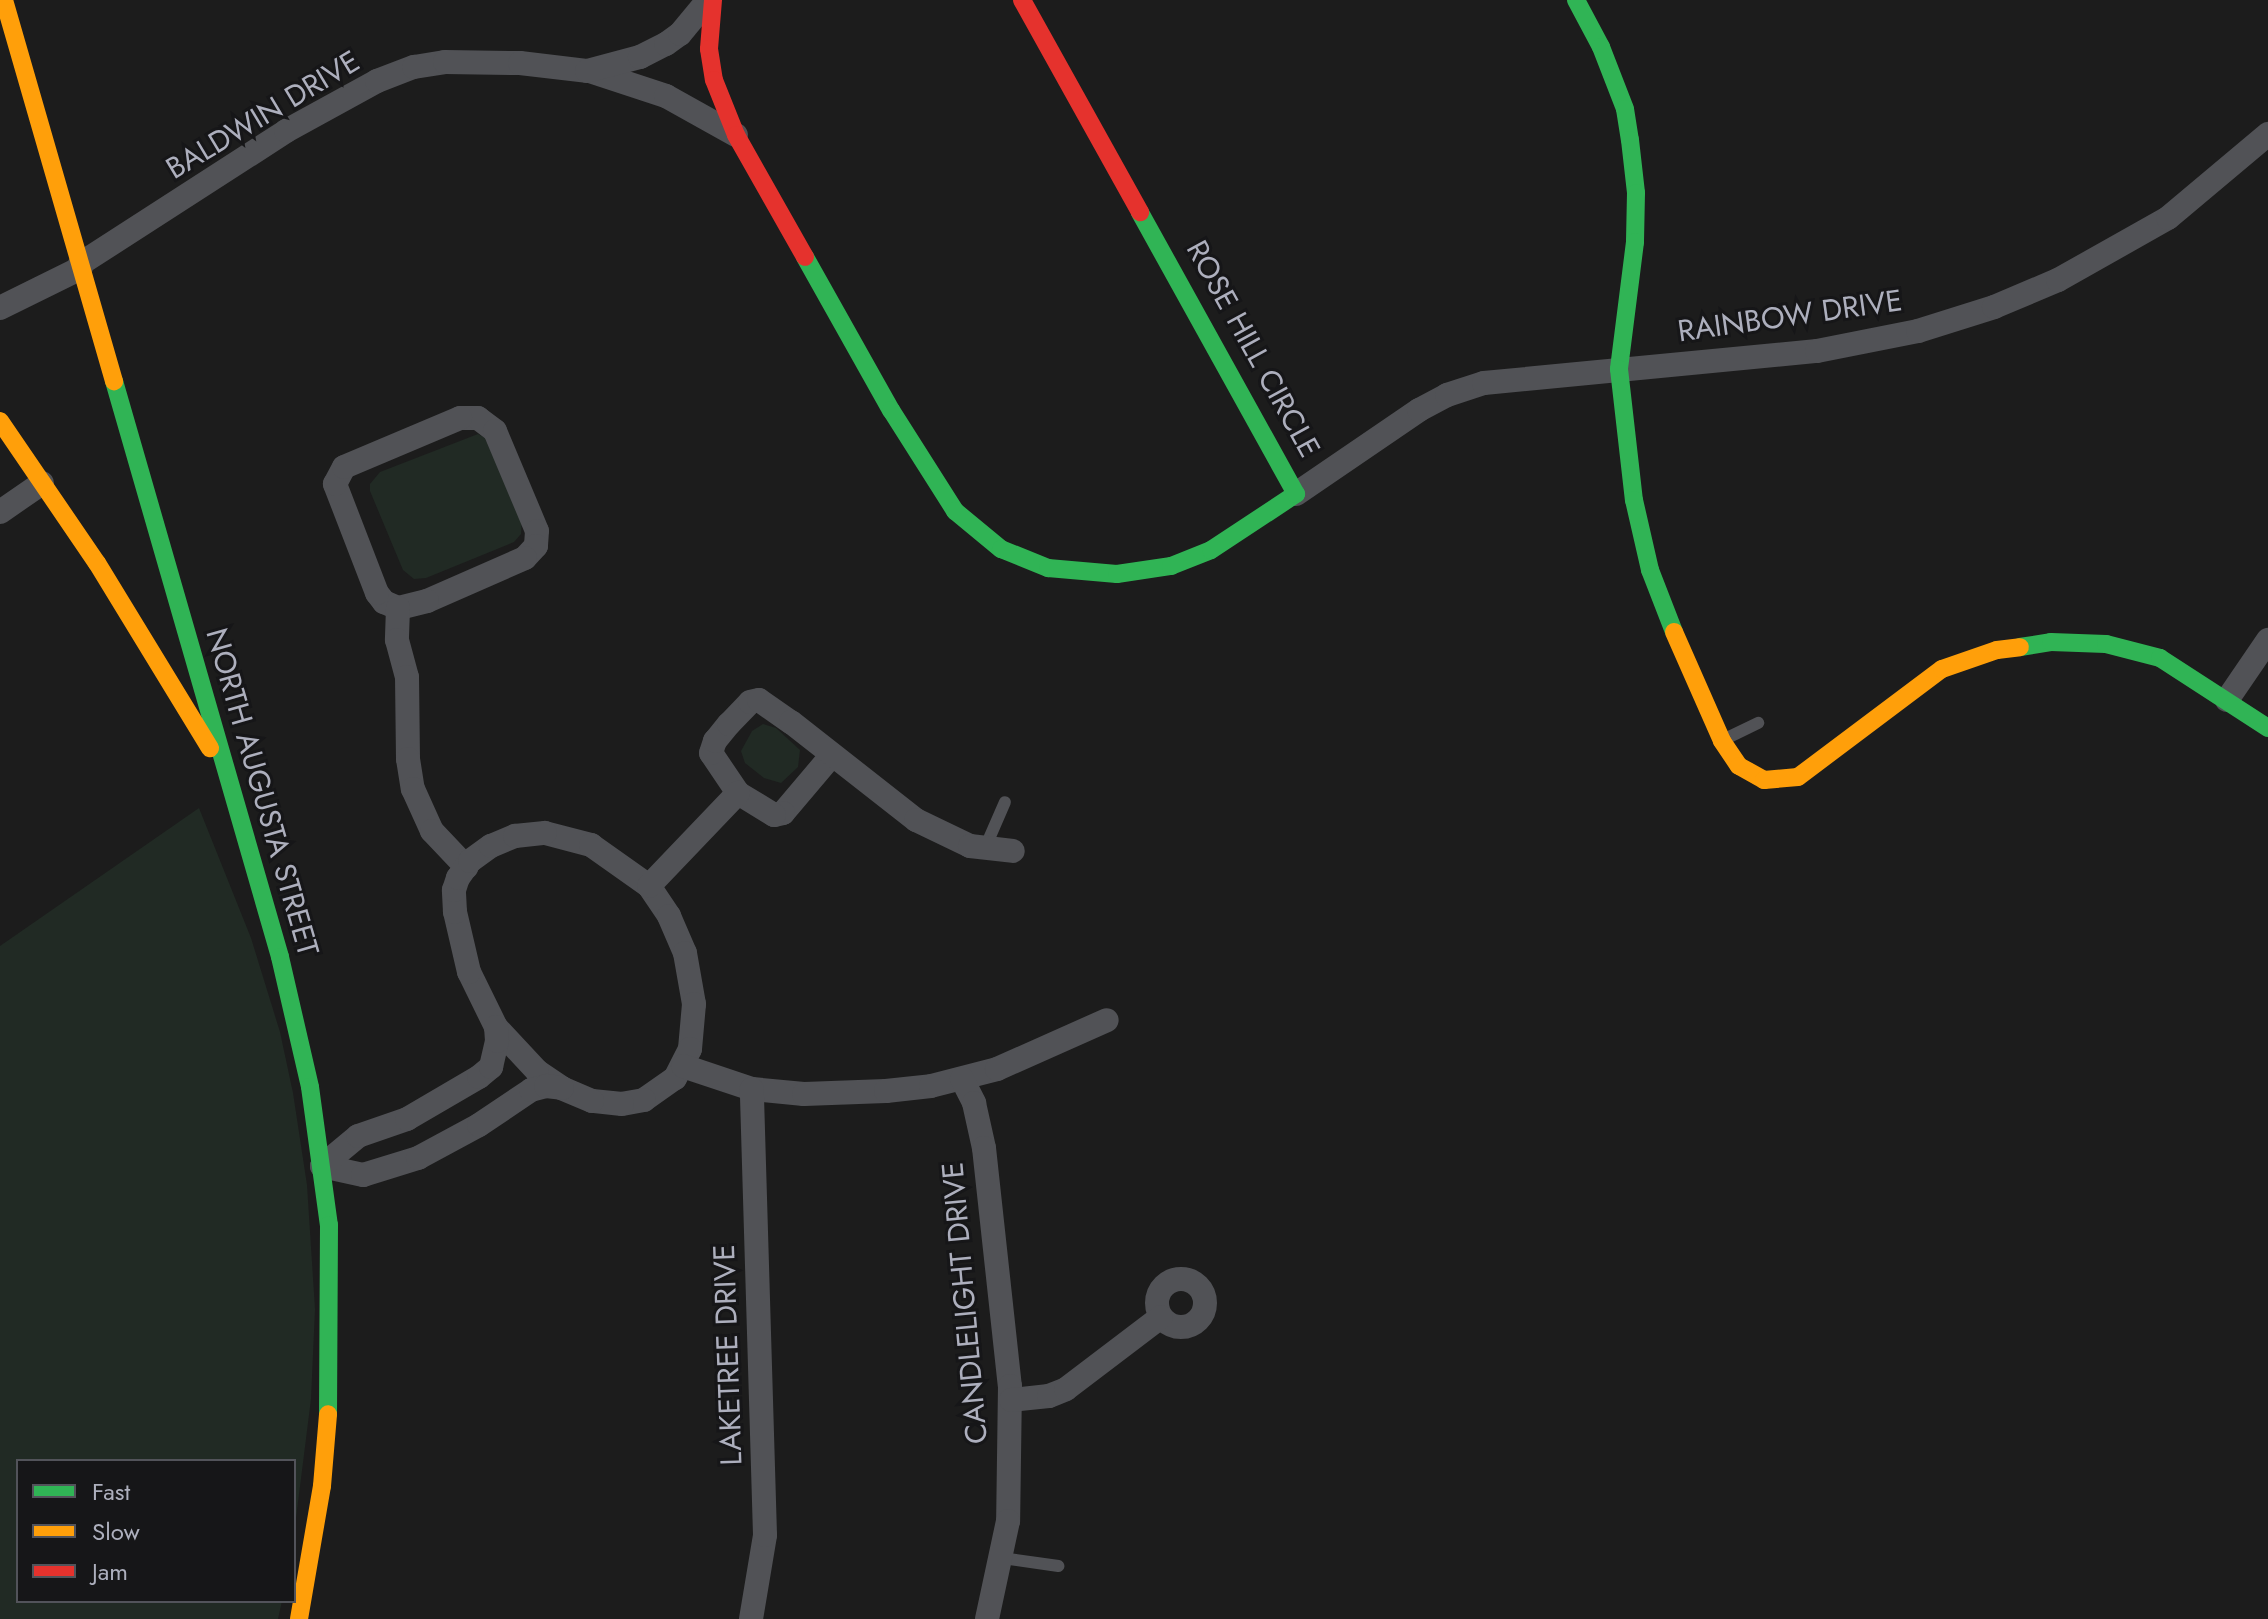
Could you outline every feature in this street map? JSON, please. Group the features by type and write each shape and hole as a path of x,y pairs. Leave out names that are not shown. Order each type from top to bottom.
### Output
{"street":[{"name":"NORTH AUGUSTA STREET","path":"4,0 298,1027 329,1225 330,1381 322,1486 299,1619"},
{"name":"BALDWIN DRIVE","path":"0,308 80,266 286,131 377,81 414,67 445,62 520,63 587,71 640,57 666,44 680,34 710,0"},
{"name":"ROSE HILL CIRCLE","path":"710,0 709,49 714,80 736,135 937,486 955,511 991,543 1027,561 1065,572 1147,571 1211,550 1296,494 1022,0"},
{"name":"ROSE HILL CIRCLE","path":"1036,0 1037,27"},
{"path":"1576,0 1601,47 1625,109 1630,140 1635,230 1619,369 1634,500 1645,548 1687,662 1722,741 1739,766 1752,776 1770,781 1795,778 1936,672 1988,652 2051,642 2093,642 2140,651 2173,663 2268,728"},
{"path":"587,71 666,96 736,135"},
{"name":"RAINBOW DRIVE","path":"1296,494 1419,410 1459,390 1510,378 1817,351 1896,337 1973,315 2058,280 2168,218 2268,134"},
{"path":"460,418 478,418 496,433 537,531 536,546 525,558 427,601 398,608 384,602 377,593 335,484 344,467 460,418"},
{"path":"0,421 97,563 227,774"},
{"path":"0,512 42,483"},
{"path":"398,608 397,640 407,677 408,759 413,789 432,831 466,867"},
{"path":"2227,700 2268,640"},
{"path":"832,755 783,813 762,811 738,793 712,758 712,747 754,700 791,722 916,820 952,839 985,848 1013,851"},
{"path":"649,886 738,793"},
{"path":"555,834 596,848 649,886 679,937 692,981 693,1027 683,1066 657,1094 631,1103 596,1102 562,1088 522,1058 496,1027 469,972 457,925 454,890 466,867 480,853 511,837 555,834"},
{"path":"683,1066 752,1089 804,1094 865,1093 962,1079 1012,1064 1107,1020"},
{"path":"322,1166 358,1136 407,1119 479,1077 491,1067 497,1041 496,1027"},
{"name":"CANDLELIGHT DRIVE","path":"962,1079 974,1103 984,1148 1011,1400 1010,1493 1002,1558 987,1619"},
{"path":"322,1166 363,1175 418,1158 479,1125 531,1090 546,1086 562,1088"},
{"name":"LAKETREE DRIVE","path":"751,1619 765,1535 752,1089"},
{"path":"1011,1400 1049,1396 1066,1389 1161,1317"}],"lane":[{"path":"1722,741 1758,723"},
{"path":"985,848 1005,802"},
{"path":"1002,1558 1058,1566"}],"shaded area":[{"path":"478,434 485,438 522,518 521,534 514,542 426,578 414,579 403,570 370,491 370,484 380,472"},
{"path":"763,724 776,728 800,750 798,767 781,783 764,778 745,763 741,751 752,731"},
{"path":"199,808 251,938 280,1032 307,1185 315,1309 311,1399 296,1518 296,1459 16,1459 16,1603 282,1603 278,1619 0,1619 0,946"}],"traffic: fast":[{"path":"1576,0 1601,47 1625,109 1630,140 1636,193 1635,242 1619,369 1634,500 1650,570 1674,632"},
{"path":"805,257 891,410 955,511 1001,549 1048,568 1117,574 1171,566 1211,550 1296,494 1140,212"},
{"path":"114,381 280,957 310,1087 329,1225 328,1414"},
{"path":"2020,647 2051,642 2106,644 2160,658 2268,728"}],"traffic: slow":[{"path":"4,0 114,381"},
{"path":"0,421 97,563 210,748"},
{"path":"1674,632 1722,741 1739,766 1764,780 1798,777 1942,669 1997,650 2020,647"},
{"path":"299,1619 322,1486 328,1414"}],"traffic: jam":[{"path":"713,0 709,49 714,80 736,135 805,257"},
{"path":"1022,0 1140,212"}]}
